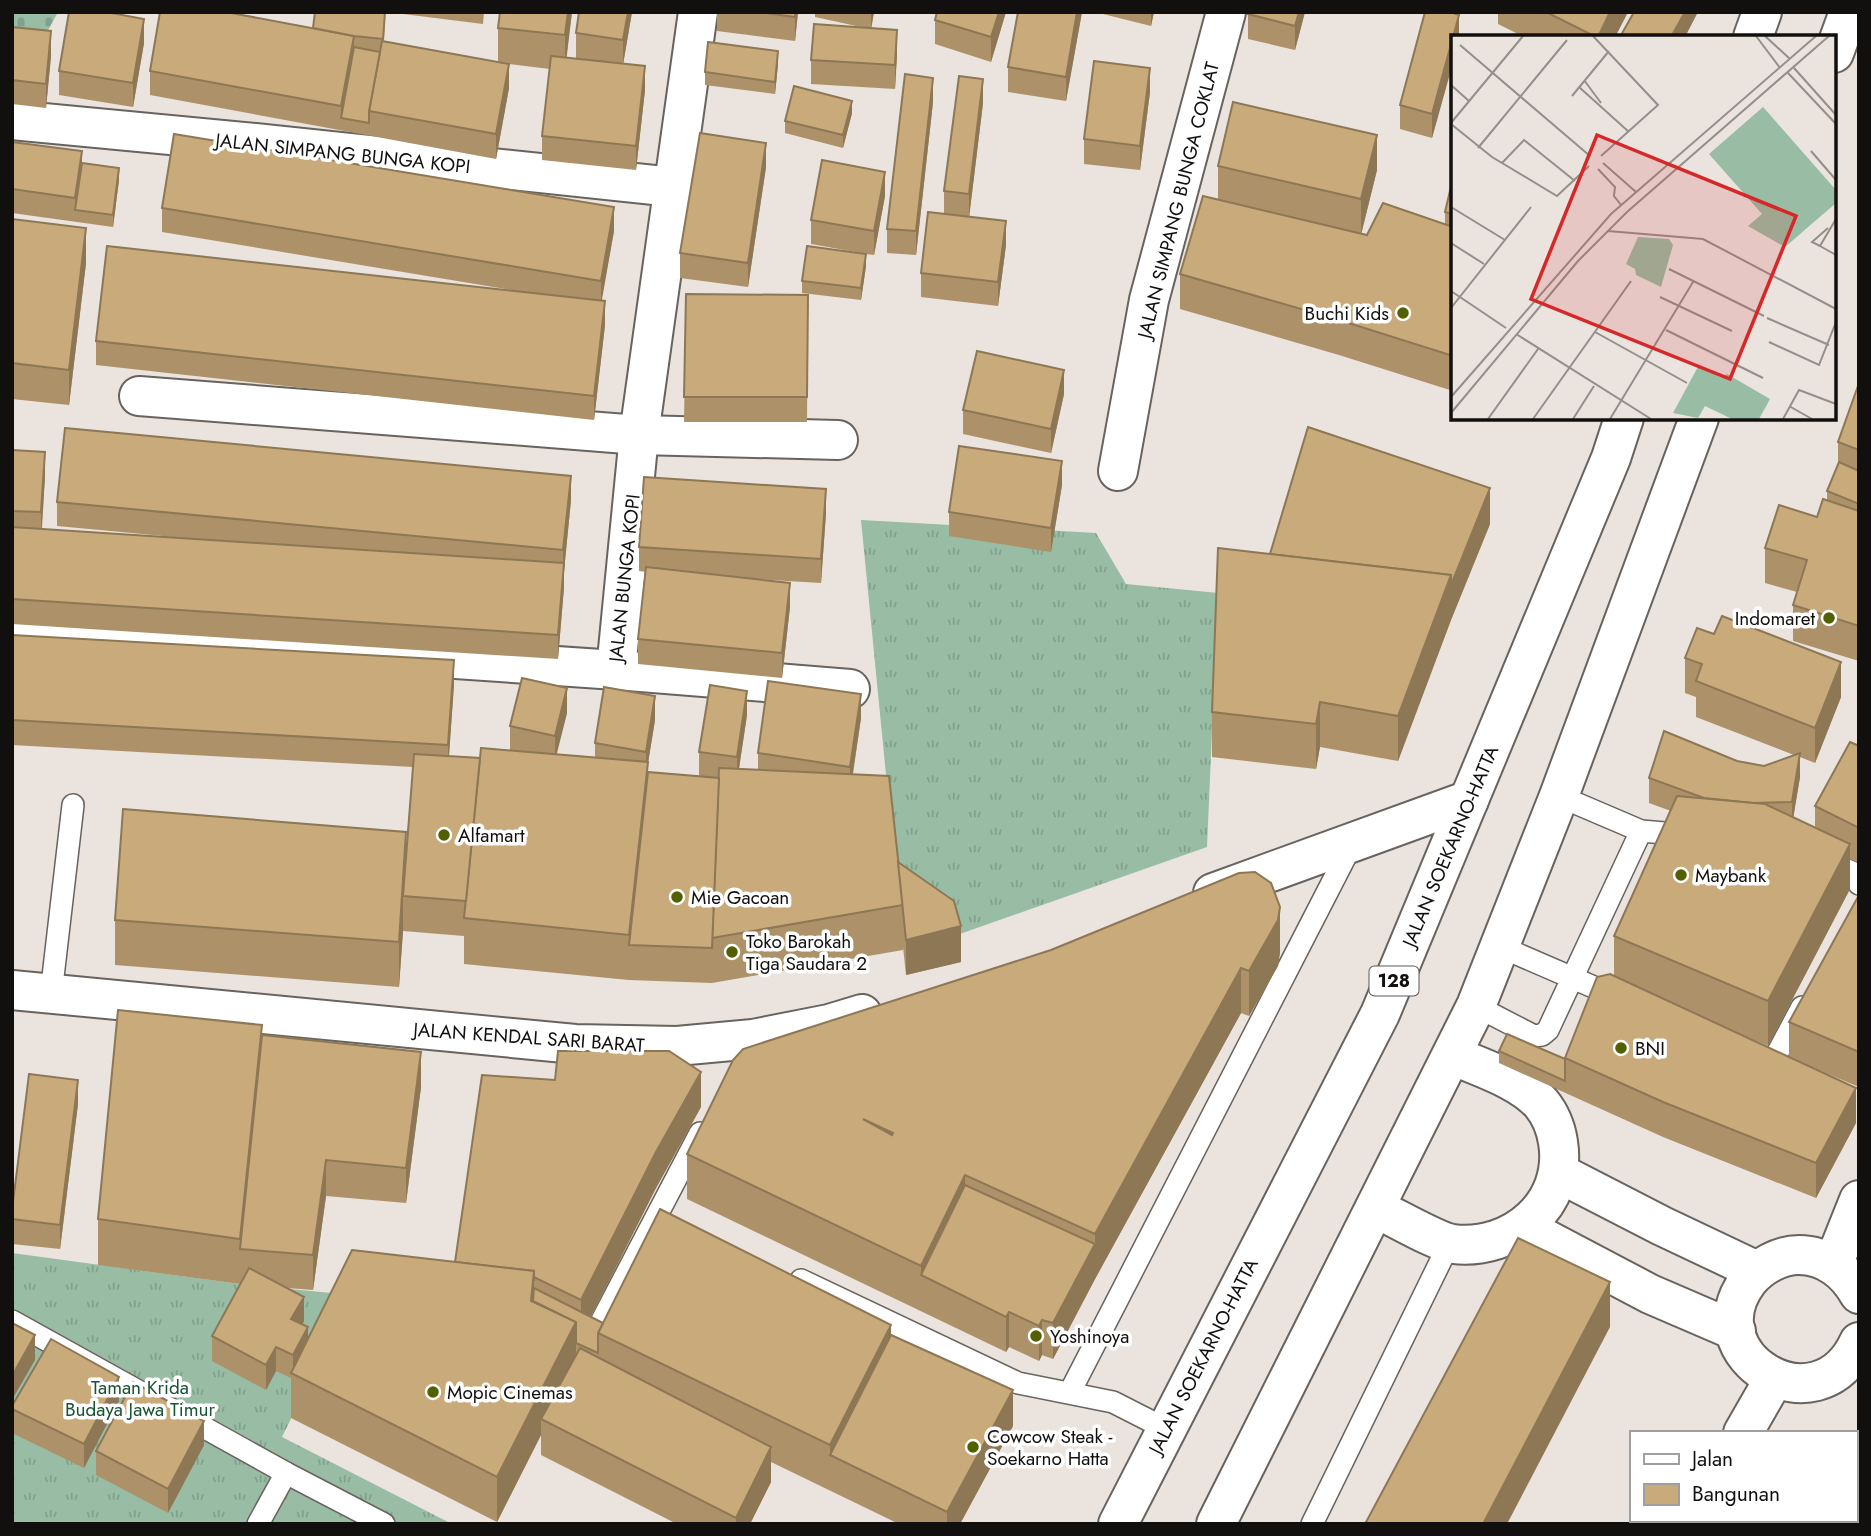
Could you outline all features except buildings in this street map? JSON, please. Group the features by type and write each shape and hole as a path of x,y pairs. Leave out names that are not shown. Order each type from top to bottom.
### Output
{"street":[{"name":"JALAN BUNGA KOPI","path":"12,629 616,670 639,435 698,12"},
{"name":"JALAN SIMPANG BUNGA COKLAT","path":"1118,471 1149,300 1226,12"},
{"path":"1754,35 1762,12"},
{"path":"1836,48 1849,12"},
{"name":"JALAN SIMPANG BUNGA KOPI","path":"12,120 673,187"},
{"path":"139,396 639,435 838,440"},
{"name":"JALAN SOEKARNO-HATTA","path":"1118,1524 1380,1014 1611,458 1623,420"},
{"path":"1216,1524 1476,1006 1559,796 1698,420"},
{"path":"616,670 850,689"},
{"path":"1185,904 1469,800"},
{"name":"JALAN KENDAL SARI BARAT","path":"12,990 575,1044 747,1049 891,1005"},
{"path":"1375,1208 1449,1244 1486,1243 1523,1227 1539,1213 1552,1194 1559,1173 1560,1156 1552,1121 1541,1103 1520,1086 1452,1055"},
{"path":"1559,1173 1757,1271"},
{"path":"1833,1265 1859,1200"},
{"path":"1523,1227 1650,1294 1736,1331"},
{"path":"1858,1344 1849,1360 1837,1371 1823,1379 1790,1383 1774,1379 1760,1371 1749,1359 1740,1346 1735,1315 1743,1287 1757,1271 1780,1259 1799,1255 1817,1258 1833,1265 1844,1273 1859,1294"},
{"path":"1744,1431 1774,1379"}],"lane":[{"path":"1559,796 1641,831 1715,837"},
{"path":"51,994 73,805"},
{"path":"1476,1006 1534,1036 1542,1035 1548,1030 1641,831"},
{"path":"1070,1392 1353,842"},
{"path":"1807,852 1852,872 1859,884"},
{"path":"1501,947 1634,1005"},
{"path":"1770,1067 1815,984"},
{"path":"1745,1056 1792,1078"},
{"path":"600,1324 666,1216 710,1114"},
{"path":"1312,1524 1449,1244"},
{"path":"783,1272 1018,1383 1113,1402 1166,1429"},
{"path":"12,1321 286,1473 384,1524"},
{"path":"258,1524 286,1473"}],"green space":[{"path":"12,12 58,12 46,34 12,28"},
{"path":"861,520 1096,533 1126,584 1218,593 1207,847 954,936 898,897"},
{"name":"Taman Krida Budaya Jawa Timur","path":"12,1253 240,1284 352,1295 282,1437 452,1524 12,1524"}],"place":[{"name":"Buchi Kids","path":"1403,313"},
{"name":"Indomaret","path":"1829,618"},
{"name":"Alfamart","path":"444,835"},
{"name":"Maybank","path":"1681,875"},
{"name":"Mie Gacoan","path":"677,897"},
{"name":"Toko Barokah Tiga Saudara 2","path":"732,952"},
{"name":"BNI","path":"1621,1048"},
{"name":"Yoshinoya","path":"1036,1336"},
{"name":"Mopic Cinemas","path":"433,1392"},
{"name":"Cowcow Steak - Soekarno Hatta","path":"973,1447"}]}
